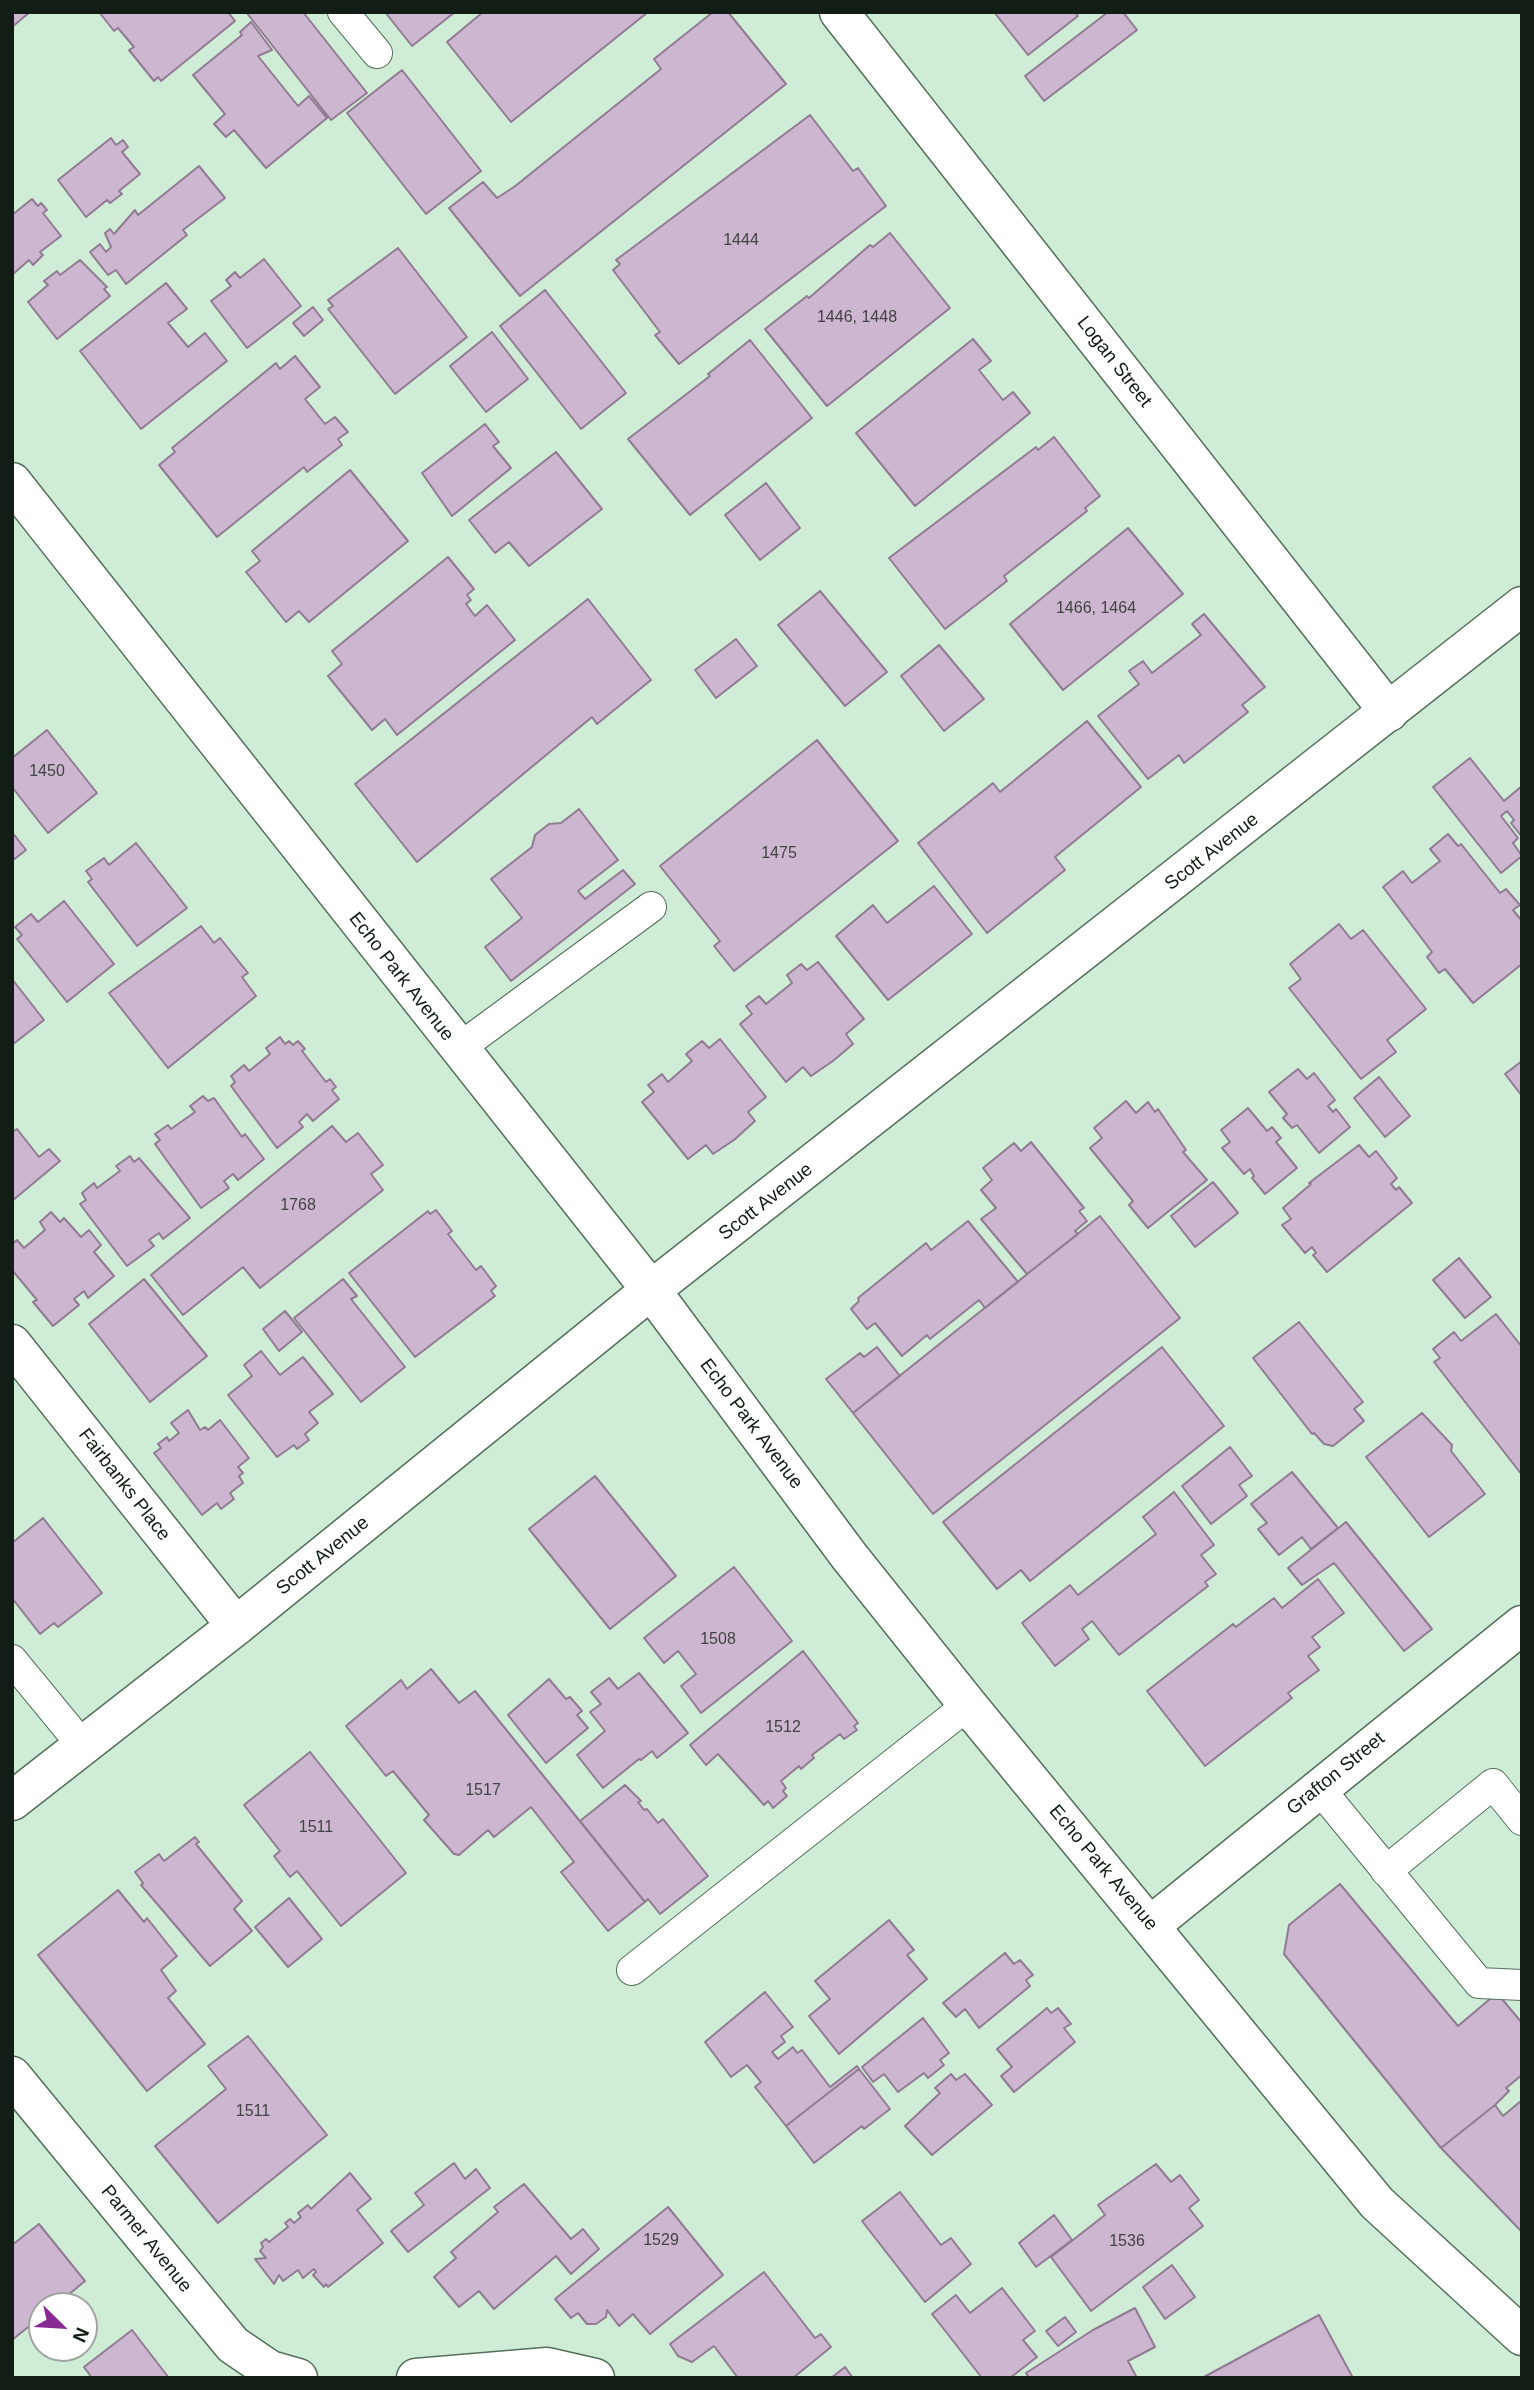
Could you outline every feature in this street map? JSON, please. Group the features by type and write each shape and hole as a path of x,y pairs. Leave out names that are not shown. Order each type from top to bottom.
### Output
{"street":[{"name":"Logan Street","path":"839,12 1389,712"},
{"name":"Echo Park Avenue","path":"12,482 651,1290 849,1556 968,1705 1377,2203 1522,2336"},
{"name":"Scott Avenue","path":"12,1801 236,1626 651,1290 1522,606"},
{"name":"Fairbanks Place","path":"12,1344 236,1626"},
{"name":"Grafton Street","path":"1151,1925 1318,1787 1522,1625"},
{"name":"Parmer Avenue","path":"12,2076 233,2345 270,2370 298,2378"},
{"path":"416,2378 547,2367 595,2378"}],"lane":[{"path":"343,12 377,53"},
{"path":"458,1049 651,907"},
{"path":"12,1660 82,1745"},
{"path":"632,1970 968,1705"},
{"path":"1386,1871 1493,1784 1522,1820"},
{"path":"1318,1787 1479,1983 1522,1986"}],"building":[{"path":"12,12 30,12 12,27"},
{"path":"99,12 228,12 235,21 161,81 158,77 154,81 129,50 134,47 118,28 114,31"},
{"path":"246,12 303,12 367,93 331,120"},
{"path":"385,12 455,12 412,46"},
{"path":"483,12 648,12 511,122 447,42"},
{"path":"713,12 728,12 786,84 520,296 449,208 483,182 497,198 514,187 661,69 654,59"},
{"path":"994,12 1075,12 1078,16 1028,55"},
{"path":"1108,12 1123,12 1137,30 1044,101 1025,76"},
{"path":"251,22 272,50 258,56 298,106 309,96 327,118 266,168 234,130 226,137 214,124 225,114 193,75 242,35 240,32"},
{"path":"402,70 481,171 426,214 347,113"},
{"path":"810,115 853,171 858,168 886,206 679,364 655,335 660,332 613,270 620,264 616,260"},
{"path":"111,138 116,145 123,140 128,147 122,152 140,174 119,191 122,194 110,203 107,200 86,217 58,180"},
{"path":"199,166 225,198 183,230 187,235 126,284 116,270 108,275 90,252 100,244 106,252 111,247 105,233 110,229 114,234 135,210 138,215"},
{"path":"32,199 47,210 43,213 61,236 40,252 43,255 33,265 29,260 12,275 12,215"},
{"path":"890,233 950,308 827,406 765,329 807,296 809,298 870,245 873,247"},
{"path":"398,248 467,337 395,394 328,309 333,306 328,300"},
{"path":"264,259 301,306 247,348 211,301 231,286 226,280 235,272 240,278"},
{"path":"80,260 107,287 104,289 110,296 57,339 28,302 48,285 44,281 57,271 60,275"},
{"path":"166,283 187,309 168,323 188,347 205,333 227,361 141,429 80,351"},
{"path":"545,290 626,393 581,429 500,326"},
{"path":"313,307 323,320 304,336 293,323"},
{"path":"492,332 528,379 486,412 450,366"},
{"path":"973,339 991,361 979,370 1003,400 1013,392 1030,413 915,506 856,433"},
{"path":"750,340 812,418 690,515 628,439 710,376 708,374"},
{"path":"295,356 320,387 305,399 325,424 335,417 348,432 338,439 342,445 307,472 304,467 217,537 159,465 175,452 172,448 276,363 280,369"},
{"path":"485,424 499,442 493,446 511,468 452,516 422,473"},
{"path":"1054,437 1100,496 1085,508 1087,511 1004,576 1007,581 945,629 889,558 1036,447 1038,450"},
{"path":"556,452 602,509 529,566 509,542 495,553 469,520"},
{"path":"350,470 408,541 309,622 299,611 286,622 246,572 260,561 252,551"},
{"path":"766,483 800,528 760,560 725,515"},
{"path":"1128,528 1183,594 1063,690 1010,624"},
{"path":"448,557 474,589 467,595 471,600 466,604 475,616 487,605 515,640 397,735 385,719 372,730 328,676 342,664 332,651"},
{"path":"820,591 887,672 845,706 778,625"},
{"path":"588,599 651,680 597,724 592,717 417,862 355,784"},
{"path":"1204,614 1265,687 1242,705 1248,712 1184,763 1179,755 1148,779 1098,716 1139,684 1129,671 1143,661 1152,673 1201,635 1192,624"},
{"path":"736,639 757,666 716,698 695,670"},
{"path":"939,645 984,699 944,731 901,676"},
{"path":"1087,721 1141,787 1055,857 1065,870 987,933 918,843 993,783 1000,792"},
{"path":"47,730 97,793 48,833 12,787 12,758"},
{"path":"817,740 898,841 734,971 714,946 720,941 660,866"},
{"path":"1470,758 1504,801 1522,786 1522,837 1511,823 1514,820 1507,811 1501,816 1518,838 1513,843 1522,856 1501,873 1433,787"},
{"path":"579,809 618,860 578,891 585,899 623,870 635,884 511,981 485,947 522,918 491,879 532,847 535,835 549,824 561,823"},
{"path":"12,832 26,850 12,861"},
{"path":"1448,834 1458,846 1461,844 1500,893 1506,889 1520,905 1513,910 1522,921 1522,964 1473,1003 1445,969 1439,973 1427,957 1432,952 1383,887 1403,871 1412,883 1440,861 1430,849"},
{"path":"136,843 187,908 137,946 88,882 92,879 86,871 104,858 109,865"},
{"path":"934,886 972,934 888,1000 836,936 873,905 887,923"},
{"path":"64,901 114,964 67,1002 17,939 22,935 15,927 31,914 38,922"},
{"path":"1339,924 1351,939 1363,930 1426,1009 1387,1040 1396,1052 1361,1079 1289,988 1301,979 1290,964"},
{"path":"201,926 214,943 220,938 248,973 242,977 256,996 168,1068 109,993"},
{"path":"818,962 864,1019 846,1034 853,1044 833,1061 811,1076 803,1067 786,1082 740,1024 752,1014 746,1006 759,996 766,1004 792,983 787,975 801,964 807,970"},
{"path":"12,979 44,1020 12,1045"},
{"path":"280,1037 285,1044 289,1041 293,1045 298,1041 305,1049 302,1051 326,1082 330,1079 336,1087 332,1090 339,1099 313,1121 307,1114 299,1122 303,1127 277,1148 231,1086 235,1082 231,1076 244,1065 249,1071 270,1054 266,1048"},
{"path":"720,1039 766,1097 748,1112 755,1121 734,1140 713,1154 706,1145 688,1159 642,1102 654,1092 648,1085 662,1074 668,1082 692,1061 686,1054 702,1041 709,1048"},
{"path":"1522,1061 1522,1096 1505,1074"},
{"path":"1298,1069 1307,1079 1314,1073 1335,1100 1328,1106 1333,1112 1336,1109 1350,1127 1319,1153 1297,1125 1292,1128 1283,1118 1287,1114 1269,1092"},
{"path":"1379,1077 1410,1116 1385,1137 1354,1098"},
{"path":"203,1096 208,1101 214,1098 242,1137 245,1134 264,1159 238,1180 233,1174 224,1181 229,1188 201,1208 155,1144 160,1140 155,1134 168,1125 171,1129 195,1112 190,1106"},
{"path":"1126,1101 1136,1113 1148,1102 1155,1112 1158,1109 1186,1150 1183,1152 1207,1180 1148,1228 1129,1205 1133,1201 1090,1148 1102,1138 1094,1128"},
{"path":"1248,1108 1267,1131 1272,1127 1281,1138 1276,1142 1297,1168 1265,1194 1252,1178 1254,1176 1250,1169 1244,1174 1222,1148 1230,1142 1221,1130"},
{"path":"332,1126 346,1142 358,1133 383,1165 371,1174 383,1190 260,1288 243,1267 183,1315 151,1275"},
{"path":"17,1129 39,1157 49,1149 60,1161 12,1201 12,1132"},
{"path":"1031,1142 1084,1208 1079,1211 1087,1221 1075,1231 1078,1234 1027,1274 981,1219 996,1208 981,1190 992,1180 983,1168 1014,1143 1021,1151"},
{"path":"1359,1145 1369,1157 1376,1151 1397,1178 1391,1184 1396,1190 1399,1187 1412,1203 1327,1272 1313,1255 1316,1253 1312,1247 1305,1253 1282,1225 1291,1219 1283,1208 1311,1184 1309,1183"},
{"path":"130,1156 134,1162 139,1158 190,1218 163,1239 159,1233 149,1240 154,1246 127,1266 80,1204 86,1200 82,1193 94,1183 97,1188 120,1171 116,1166"},
{"path":"1213,1182 1238,1213 1195,1247 1171,1216"},
{"path":"436,1210 452,1231 448,1234 476,1270 481,1266 496,1286 491,1291 495,1296 415,1357 349,1273 428,1211 430,1214"},
{"path":"51,1212 60,1222 64,1218 81,1237 89,1230 101,1245 94,1252 114,1276 88,1298 84,1291 74,1299 79,1305 53,1326 33,1302 37,1300 12,1270 12,1244 17,1240 24,1248 45,1230 40,1222"},
{"path":"1100,1216 1180,1318 933,1514 853,1413"},
{"path":"968,1221 1018,1282 985,1308 979,1300 930,1339 927,1335 902,1356 875,1323 867,1329 851,1309 859,1301 858,1298 926,1243 931,1250"},
{"path":"1459,1258 1491,1297 1465,1318 1433,1280"},
{"path":"144,1279 207,1356 150,1402 89,1324"},
{"path":"343,1279 357,1296 351,1299 405,1367 361,1402 294,1318"},
{"path":"285,1311 302,1332 279,1351 263,1329"},
{"path":"1496,1314 1522,1347 1522,1475 1434,1362 1440,1358 1433,1349 1454,1332 1461,1341"},
{"path":"1299,1322 1363,1402 1354,1409 1364,1421 1333,1446 1324,1444 1312,1434 1253,1358"},
{"path":"877,1347 900,1376 853,1413 826,1379 860,1353 864,1357"},
{"path":"1162,1347 1224,1426 1030,1581 1021,1570 997,1589 943,1522"},
{"path":"261,1351 280,1375 303,1357 333,1394 309,1412 318,1423 305,1434 309,1440 297,1449 294,1445 277,1457 228,1395 252,1376 244,1365"},
{"path":"188,1410 200,1430 205,1427 208,1430 220,1420 249,1458 238,1467 243,1473 239,1476 243,1483 230,1493 234,1499 221,1509 217,1503 202,1515 154,1453 161,1448 158,1444 167,1437 169,1441 179,1433 171,1423"},
{"path":"1422,1413 1452,1445 1451,1451 1485,1494 1429,1537 1366,1457"},
{"path":"1230,1447 1252,1476 1239,1485 1247,1496 1211,1524 1182,1486"},
{"path":"1292,1472 1338,1528 1311,1549 1302,1537 1279,1555 1258,1529 1267,1523 1251,1504"},
{"path":"595,1476 676,1576 610,1629 529,1529"},
{"path":"1174,1492 1214,1545 1201,1555 1216,1574 1205,1582 1208,1586 1119,1655 1092,1621 1082,1629 1089,1639 1055,1666 1022,1623 1070,1585 1078,1595 1156,1534 1143,1517"},
{"path":"43,1518 102,1593 58,1627 54,1623 40,1634 12,1598 12,1543"},
{"path":"1346,1522 1432,1629 1404,1651 1334,1563 1302,1585 1288,1568"},
{"path":"734,1567 792,1641 701,1713 681,1686 696,1674 678,1651 664,1663 644,1638"},
{"path":"1318,1579 1344,1613 1312,1637 1320,1647 1308,1656 1319,1670 1288,1693 1292,1698 1205,1766 1147,1691 1233,1624 1236,1627 1274,1598 1282,1608"},
{"path":"803,1651 858,1723 854,1726 857,1730 844,1739 840,1734 812,1755 814,1758 801,1769 799,1766 781,1781 787,1796 773,1808 768,1801 764,1805 718,1754 706,1765 690,1745"},
{"path":"431,1669 459,1703 475,1691 645,1902 608,1931 561,1872 574,1862 531,1807 494,1837 488,1830 459,1855 454,1854 424,1820 429,1815 393,1771 386,1776 346,1726 401,1680 407,1689"},
{"path":"639,1673 688,1733 657,1758 652,1751 639,1759 603,1788 577,1755 605,1731 590,1712 601,1704 591,1692 609,1678 618,1689"},
{"path":"549,1679 566,1699 570,1697 582,1711 577,1715 588,1728 546,1763 508,1715"},
{"path":"310,1752 406,1873 341,1926 297,1871 290,1877 274,1856 280,1851 244,1805"},
{"path":"625,1785 658,1823 663,1819 708,1876 660,1914 648,1899 645,1902 580,1821"},
{"path":"195,1837 199,1842 196,1844 242,1901 234,1909 252,1931 210,1966 141,1885 143,1883 135,1872 159,1854 164,1861"},
{"path":"1340,1884 1458,2026 1497,1993 1522,2023 1522,2075 1506,2088 1509,2091 1495,2105 1441,2148 1284,1954 1289,1925"},
{"path":"118,1890 144,1922 147,1918 177,1956 161,1970 176,1991 168,1998 205,2044 147,2091 38,1955"},
{"path":"289,1898 322,1939 288,1967 255,1927"},
{"path":"889,1920 914,1950 907,1955 927,1979 839,2054 809,2016 830,1999 815,1981"},
{"path":"1005,1953 1014,1964 1020,1960 1033,1975 1026,1980 1030,1986 979,2028 965,2009 956,2017 943,2003"},
{"path":"765,1992 793,2027 781,2036 785,2042 772,2052 778,2059 793,2047 797,2053 802,2050 830,2087 857,2066 859,2069 786,2126 755,2087 761,2082 747,2065 731,2077 705,2042"},
{"path":"1047,2008 1051,2013 1058,2008 1071,2024 1064,2028 1075,2042 1014,2092 1001,2076 1012,2067 997,2049"},
{"path":"923,2018 949,2053 940,2060 944,2065 928,2078 924,2073 898,2092 884,2074 873,2082 862,2067"},
{"path":"248,2036 327,2135 218,2223 155,2146 226,2089 208,2066"},
{"path":"859,2069 890,2109 864,2129 862,2126 814,2163 786,2126"},
{"path":"951,2074 956,2080 965,2074 992,2105 932,2155 905,2126 940,2093 935,2088"},
{"path":"1522,2100 1522,2232 1441,2148 1495,2105 1503,2116"},
{"path":"454,2163 465,2179 476,2169 490,2188 408,2252 391,2231 424,2205 415,2193"},
{"path":"1156,2164 1171,2182 1180,2175 1199,2200 1189,2208 1203,2226 1091,2311 1051,2257 1105,2215 1098,2205"},
{"path":"350,2173 371,2199 357,2210 383,2243 328,2287 326,2284 324,2287 313,2275 316,2272 314,2269 303,2278 298,2270 283,2281 279,2275 274,2284 255,2259 266,2258 260,2251 263,2247 261,2243 266,2239 269,2242 288,2227 285,2223 290,2219 294,2223 301,2217 298,2213 308,2205 311,2209"},
{"path":"524,2184 571,2239 583,2229 599,2249 571,2274 556,2256 494,2309 479,2291 459,2307 434,2277 456,2258 451,2252 498,2212 494,2207"},
{"path":"900,2192 941,2245 951,2238 971,2264 925,2302 862,2221"},
{"path":"668,2207 723,2275 650,2334 633,2314 619,2326 607,2310 606,2317 596,2324 587,2324 578,2313 571,2318 555,2299"},
{"path":"1054,2215 1072,2240 1036,2267 1019,2243"},
{"path":"39,2224 85,2281 72,2292 28,2292 28,2327 12,2340 12,2245"},
{"path":"1172,2265 1195,2297 1165,2319 1143,2287"},
{"path":"764,2272 815,2338 821,2334 831,2347 793,2378 738,2378 714,2346 692,2362 678,2356 670,2344"},
{"path":"1002,2288 1035,2331 1023,2340 1037,2357 1010,2378 982,2378 932,2314 956,2295 970,2313"},
{"path":"1135,2308 1155,2347 1128,2361 1137,2378 1029,2378 1026,2373 1093,2330"},
{"path":"1319,2315 1353,2378 1202,2378"},
{"path":"1065,2317 1076,2332 1058,2346 1046,2331"},
{"path":"132,2330 169,2378 92,2378 84,2367 90,2362 98,2362 98,2356"},
{"path":"845,2367 853,2378 831,2378"}]}
